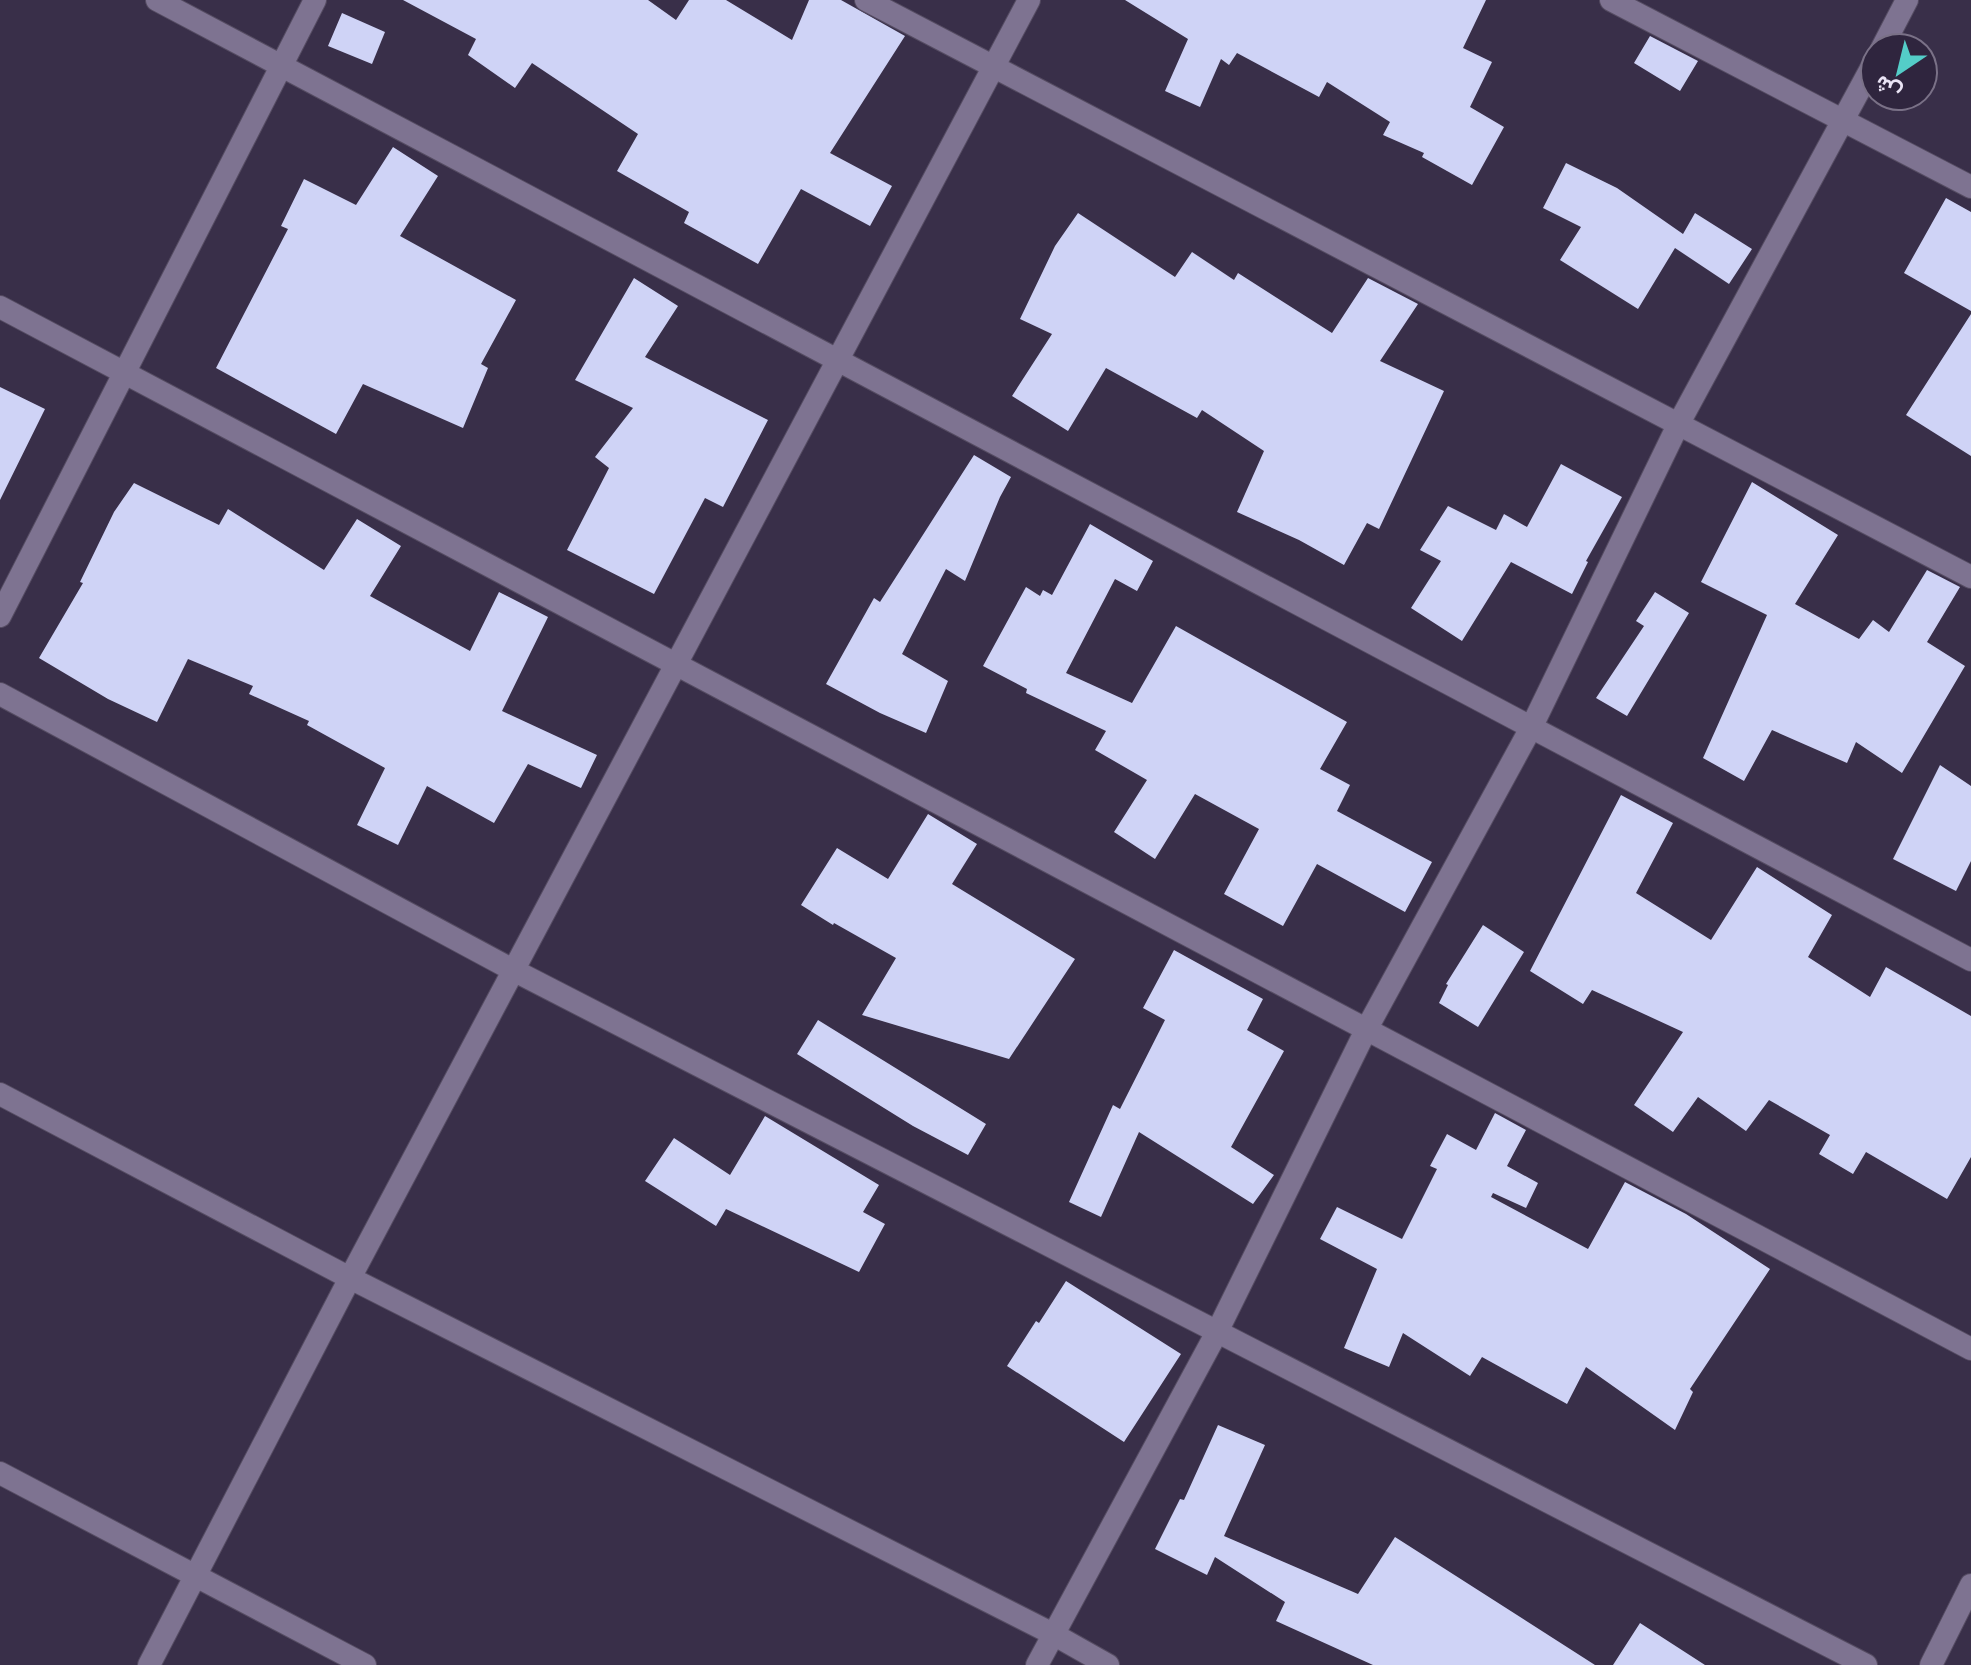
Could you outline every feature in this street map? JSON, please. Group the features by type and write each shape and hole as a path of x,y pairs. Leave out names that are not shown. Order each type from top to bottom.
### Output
{"street":[{"path":"157,0 1971,960"},
{"path":"0,616 315,0"},
{"path":"866,0 1971,577"},
{"path":"149,1665 350,1278 1029,0"},
{"path":"1611,0 1971,187"},
{"path":"1890,32 1907,0"},
{"path":"1037,1665 1217,1332 1366,1030 1532,726 1679,423 1859,92"},
{"path":"0,307 1971,1349"},
{"path":"0,694 513,970 1866,1665"},
{"path":"0,1094 350,1278 1053,1634 1108,1665"},
{"path":"0,1473 365,1665"},
{"path":"1931,1665 1971,1585"}],"building":[{"path":"403,0 648,0 676,20 689,0 726,0 792,40 809,0 841,0 905,36 830,153 892,186 870,226 801,189 758,264 684,223 689,212 617,171 638,134 532,63 515,88 468,55 476,39"},
{"path":"1125,0 1486,0 1463,48 1492,62 1470,107 1504,127 1472,185 1422,157 1424,153 1383,135 1390,122 1327,82 1319,97 1237,53 1229,65 1221,59 1200,107 1165,91 1188,39"},
{"path":"342,13 385,32 372,64 328,46"},
{"path":"1650,36 1698,61 1680,91 1634,63"},
{"path":"393,147 438,176 400,236 516,300 481,364 488,368 463,428 363,384 336,434 216,368 288,229 281,226 304,179 356,205"},
{"path":"1566,163 1617,188 1683,234 1695,213 1752,249 1729,284 1675,248 1638,309 1560,260 1581,227 1543,208"},
{"path":"1946,198 1971,212 1971,311 1904,273"},
{"path":"1078,213 1175,277 1192,252 1234,280 1238,273 1332,333 1368,278 1418,304 1380,361 1444,391 1379,529 1367,523 1344,565 1299,540 1237,512 1264,451 1202,410 1197,418 1106,368 1068,431 1012,396 1052,334 1020,319 1055,246"},
{"path":"634,278 678,306 645,357 768,420 723,507 705,498 654,594 567,550 609,468 595,457 633,408 575,380"},
{"path":"1971,314 1971,456 1906,415"},
{"path":"0,387 45,409 0,500"},
{"path":"974,455 1011,477 965,581 946,569 902,654 948,681 926,733 826,684 874,598 880,602"},
{"path":"1561,464 1622,497 1586,561 1572,594 1511,562 1462,641 1411,608 1441,561 1420,550 1448,506 1496,530 1504,514 1527,527"},
{"path":"1752,482 1838,535 1795,604 1859,639 1873,620 1889,632 1927,570 1960,587 1927,642 1965,666 1902,773 1856,742 1847,763 1772,730 1744,781 1703,758 1767,615 1701,582"},
{"path":"134,483 219,525 228,509 324,570 357,519 401,546 370,596 470,651 499,592 548,617 502,711 597,755 581,788 528,764 494,823 427,786 398,845 357,825 385,768 307,725 309,721 249,694 253,686 188,659 157,722 108,699 39,658 83,583 80,582 114,512"},
{"path":"1090,524 1153,561 1137,591 1115,579 1066,673 1132,703 1176,626 1347,722 1320,769 1350,785 1337,811 1432,862 1405,912 1317,864 1283,926 1224,894 1259,829 1195,794 1155,859 1114,832 1147,780 1095,750 1106,731 1026,693 1027,689 983,666 1026,587 1040,596 1043,590 1052,595"},
{"path":"1655,592 1689,613 1627,716 1596,698 1644,626 1636,621"},
{"path":"1940,765 1971,786 1971,861 1956,891 1893,859"},
{"path":"1621,795 1673,823 1636,893 1711,940 1757,867 1832,915 1808,957 1870,997 1886,967 1971,1016 1971,1157 1947,1199 1866,1152 1853,1174 1819,1154 1830,1135 1769,1100 1746,1131 1698,1097 1673,1132 1634,1105 1683,1032 1592,990 1583,1004 1530,971"},
{"path":"928,814 977,844 952,884 1075,959 1009,1059 862,1015 896,958 801,905 837,848 888,879"},
{"path":"1483,925 1524,952 1478,1027 1439,1003 1446,984"},
{"path":"1174,950 1263,999 1247,1030 1284,1051 1231,1147 1274,1175 1253,1204 1139,1132 1101,1217 1069,1202 1113,1105 1120,1109 1165,1020 1143,1008"},
{"path":"818,1020 986,1124 968,1155 913,1126 797,1054"},
{"path":"1495,1113 1526,1130 1507,1166 1538,1183 1526,1208 1493,1193 1491,1197 1588,1249 1625,1182 1686,1214 1770,1269 1690,1389 1693,1392 1675,1430 1586,1367 1567,1404 1482,1357 1470,1376 1403,1333 1389,1367 1344,1348 1377,1269 1320,1239 1337,1207 1402,1239 1437,1169 1430,1166 1447,1134 1476,1150"},
{"path":"765,1116 879,1185 863,1212 885,1224 859,1272 726,1209 716,1226 645,1181 674,1138 730,1175"},
{"path":"1066,1281 1181,1354 1124,1442 1007,1366"},
{"path":"1218,1425 1265,1445 1224,1536 1358,1594 1395,1537 1595,1665 1373,1665 1276,1621 1285,1602 1215,1557 1207,1575 1155,1549 1180,1499 1184,1500"},
{"path":"1640,1623 1705,1665 1613,1665"}]}
